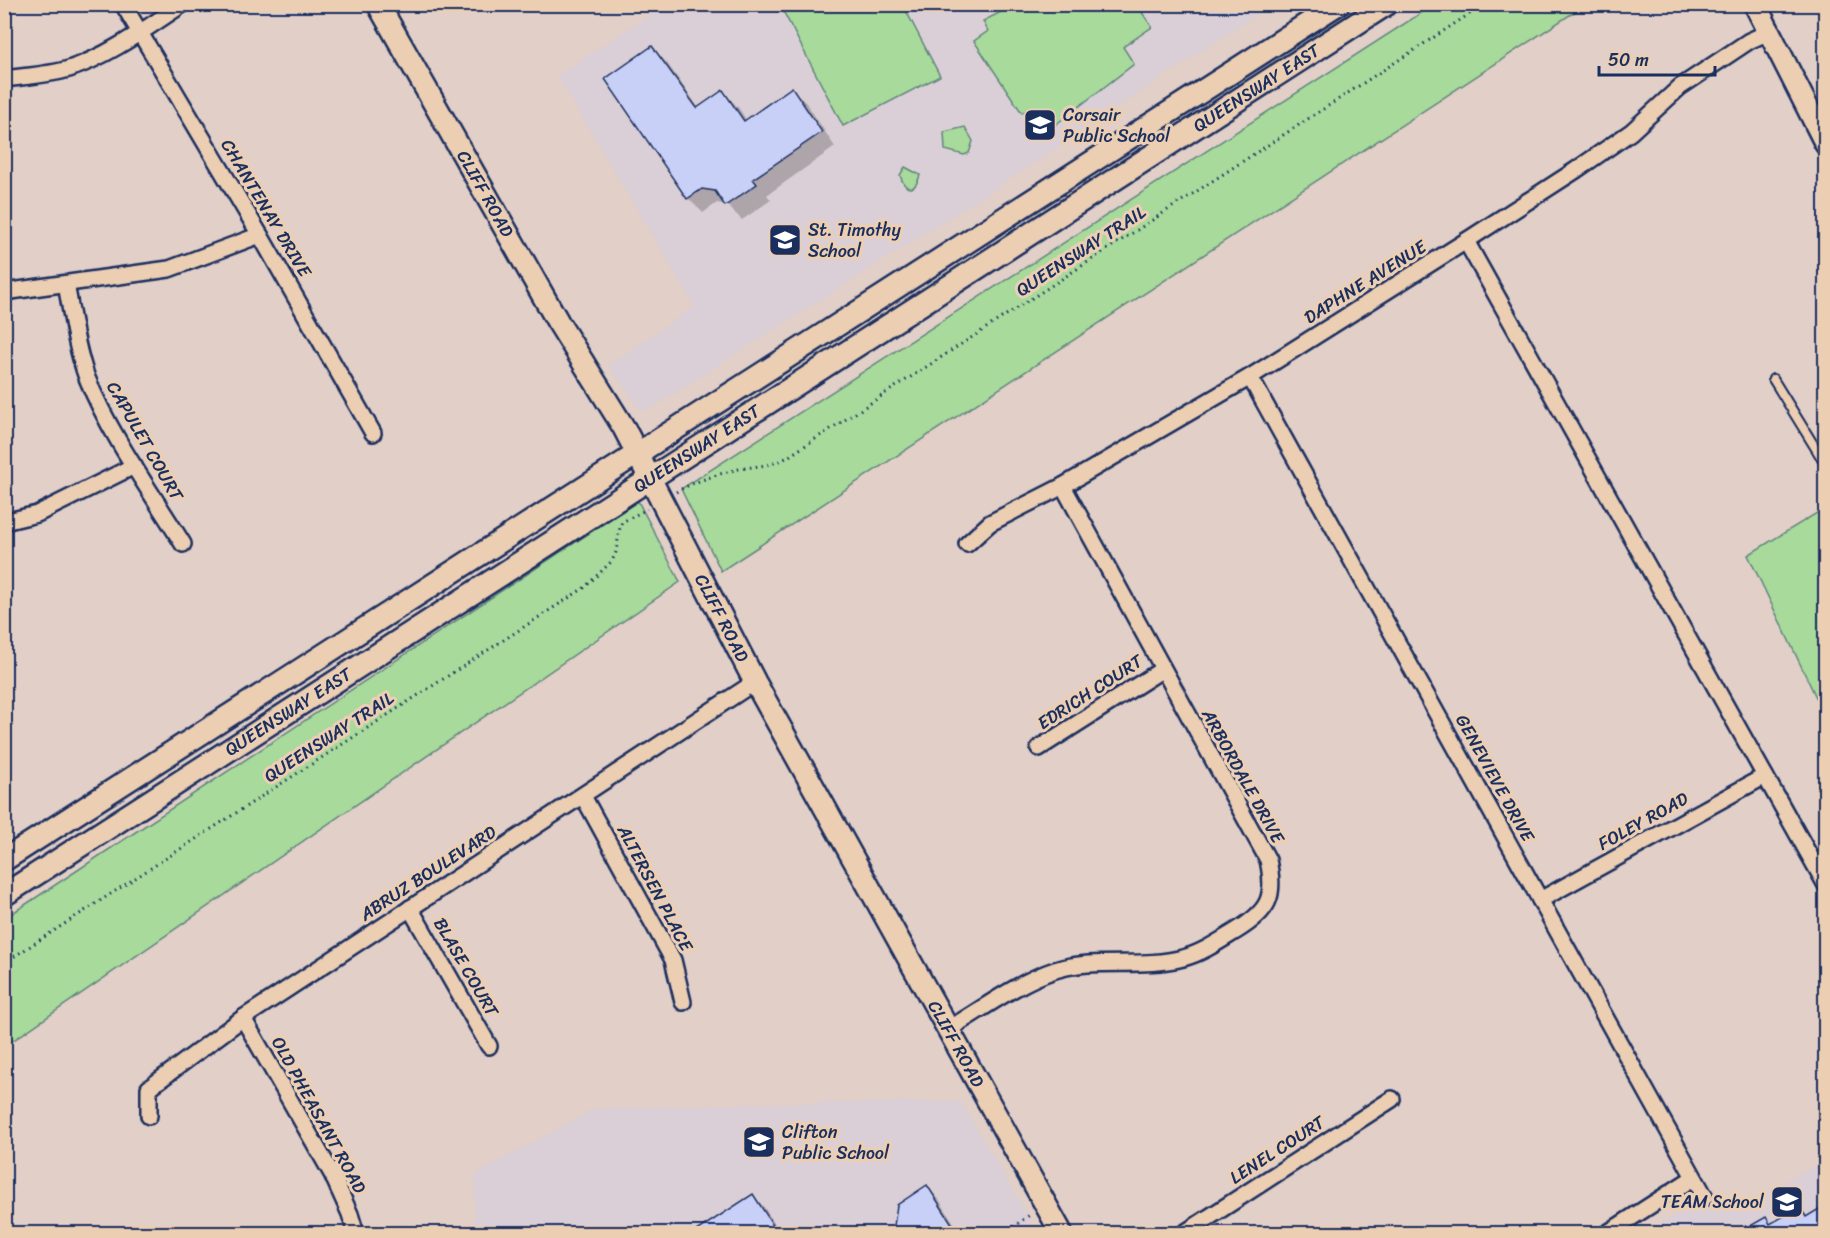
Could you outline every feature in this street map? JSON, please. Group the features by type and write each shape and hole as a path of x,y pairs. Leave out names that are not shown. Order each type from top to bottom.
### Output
{"main road":[{"name":"CLIFF ROAD","path":"378,4 558,322 638,454 755,682 1062,1233"},
{"name":"QUEENSWAY EAST","path":"4,860 1338,4"},
{"name":"QUEENSWAY EAST","path":"4,895 652,480 1388,4"},
{"path":"1755,4 1826,144"}],"street":[{"name":"CHANTENAY DRIVE","path":"123,4 138,33 260,235 373,433"},
{"path":"4,79 69,69 91,60 183,4"},
{"name":"DAPHNE AVENUE","path":"967,544 990,523 1063,486 1250,377 1466,241 1631,132 1680,87 1749,41 1769,32"},
{"path":"4,292 169,269 260,235"},
{"path":"1466,241 1826,885"},
{"name":"CAPULET COURT","path":"66,284 87,376 102,410 183,544"},
{"name":"GENEVIEVE DRIVE","path":"1250,377 1705,1197"},
{"path":"4,522 37,514 134,466"},
{"name":"ARBORDALE DRIVE","path":"947,1030 1034,978 1057,969 1085,964 1156,962 1202,952 1246,925 1264,908 1272,893 1268,860 1063,486"},
{"name":"EDRICH COURT","path":"1039,748 1163,669"},
{"name":"ABRUZ BOULEVARD","path":"149,1116 149,1088 243,1018 755,682"},
{"name":"FOLEY ROAD","path":"1540,900 1765,776"},
{"name":"ALTERSEN PLACE","path":"583,796 673,960 683,1002"},
{"name":"BLASE COURT","path":"410,908 489,1046"},
{"name":"OLD PHEASANT ROAD","path":"243,1018 332,1174 351,1214 356,1233"},
{"name":"LENEL COURT","path":"1184,1233 1392,1099"},
{"path":"1606,1233 1694,1178"}],"lane":[{"path":"1773,379 1822,450 1826,465"}],"path":[{"path":"675,4 681,12"},
{"name":"QUEENSWAY TRAIL","path":"678,490 730,472 776,463 786,458 1485,4"},
{"name":"QUEENSWAY TRAIL","path":"4,963 584,588 612,561 622,522 641,513"},
{"path":"1003,1233 1046,1204"}],"shaded area":[{"name":"St. Timothy School","path":"664,5 1270,5 1018,174 648,410 640,409 609,365 695,306 557,76"},
{"name":"Clifton Public School","path":"960,1101 1031,1221 1011,1234 474,1234 475,1175 593,1109 733,1104"},
{"name":"TEAM School","path":"1825,1160 1825,1233 1641,1234 1719,1192 1730,1212"}],"green space":[{"path":"1435,4 1585,5 721,571 681,489"},
{"path":"780,5 903,5 940,76 843,126"},
{"path":"1029,5 1137,5 1152,27 1123,47 1134,64 1046,132 1040,130 1029,109 1022,113 974,41 988,31 983,21 1009,8"},
{"path":"965,127 973,141 969,153 964,155 945,150 944,132"},
{"path":"905,167 920,175 915,185 910,188 905,185 900,175"},
{"path":"638,501 680,582 5,1046 5,918"},
{"path":"1825,508 1825,716 1748,555"}],"building":[{"path":"652,46 697,108 723,90 744,121 792,87 822,132 753,179 757,184 725,206 715,191 702,189 687,199 605,79"},
{"path":"927,1185 958,1233 893,1233 897,1205"},
{"path":"753,1194 778,1233 693,1233"},
{"path":"1800,1207 1806,1217 1819,1209 1826,1221 1826,1233 1738,1233 1766,1217 1770,1224"}],"place":[{"name":"Corsair Public School","path":"1040,125"},
{"name":"St. Timothy School","path":"785,240"},
{"name":"Clifton Public School","path":"759,1142"},
{"name":"TEAM School","path":"1787,1202"}]}
